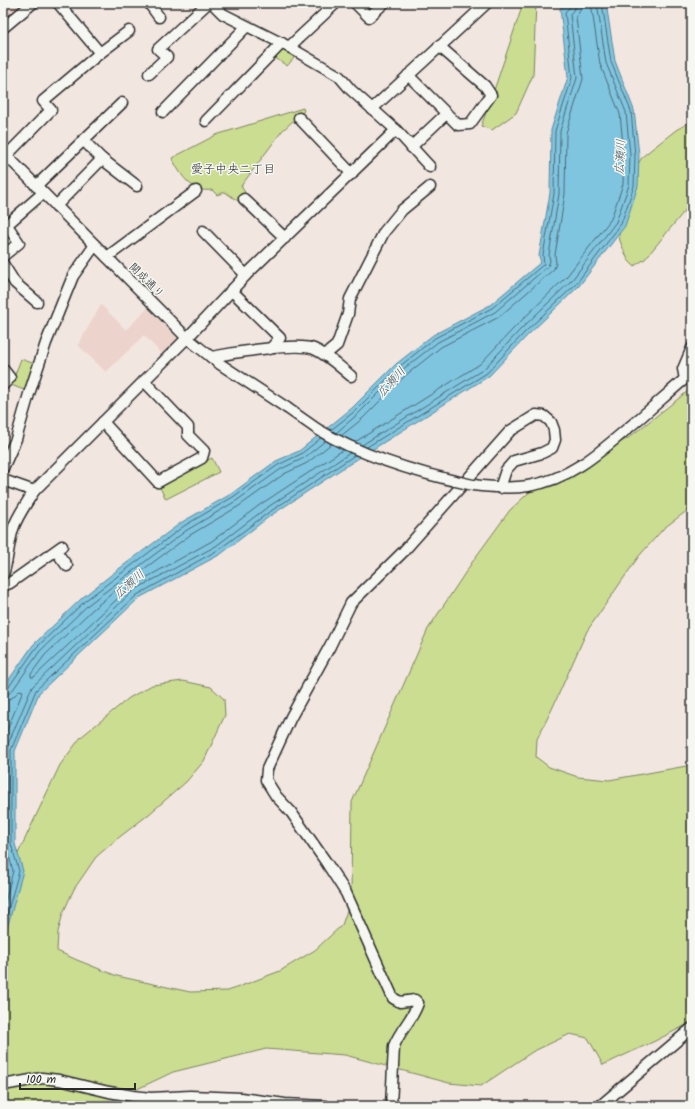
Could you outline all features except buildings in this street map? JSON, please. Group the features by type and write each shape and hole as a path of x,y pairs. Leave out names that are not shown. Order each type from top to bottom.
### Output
{"street":[{"path":"3,28 33,3"},
{"path":"58,3 100,53"},
{"path":"149,74 167,57 158,49 208,3"},
{"path":"212,3 223,14 246,27 286,45 339,76 351,90 396,130 430,167"},
{"path":"355,3 369,17 384,3"},
{"path":"372,109 487,3"},
{"path":"150,5 159,17"},
{"path":"206,120 330,5"},
{"path":"163,112 246,27"},
{"path":"5,153 51,110 43,102 100,53 129,32"},
{"path":"408,76 458,125 470,124 491,96 485,86 439,46"},
{"path":"3,256 19,243 5,226 40,190 83,140 122,103"},
{"path":"411,147 446,114"},
{"path":"299,118 352,174"},
{"path":"3,575 13,528 34,491 187,338 246,275 396,130"},
{"path":"83,140 102,159 137,186"},
{"name":"開成通り","path":"5,153 187,338 318,430 368,453 415,471 474,485 500,488 528,487 548,481 564,475 585,464 614,441 688,376"},
{"path":"56,206 102,159"},
{"path":"325,356 337,345 348,314 350,299 384,232 402,210 430,187"},
{"path":"107,257 196,191"},
{"path":"244,199 285,238"},
{"path":"203,231 246,275"},
{"path":"3,468 16,439 42,355 73,276 96,245"},
{"path":"3,264 15,283 36,302"},
{"path":"231,290 280,338 270,349"},
{"path":"211,356 300,346 313,348 351,376"},
{"path":"688,376 683,369 692,348"},
{"path":"3,369 10,378 3,385"},
{"path":"103,422 158,482 202,458 204,452 188,435 188,427 144,381"},
{"path":"391,1106 394,1046 414,1014 418,1003 415,1000 400,1002 393,998 346,893 291,812 276,796 266,780 268,769 291,716 330,646 351,603 403,552 510,431 536,415 544,416 551,422 554,430 555,440 552,448 542,453 514,461 506,470 500,488"},
{"path":"3,480 34,491"},
{"path":"3,586 10,583 59,548 67,566"},
{"path":"600,1106 692,1028"},
{"path":"3,1085 42,1078 59,1080 109,1092 151,1098 215,1096 285,1104 325,1106"}],"shaded area":[{"path":"3,3 28,3 3,23"},
{"path":"101,305 126,330 148,308 178,339 162,354 144,335 106,372 78,345"}],"green space":[{"path":"521,3 536,3 533,75 516,113 492,130 481,126 521,10"},
{"path":"279,51 292,54 294,58 287,66 274,57"},
{"path":"303,108 304,111 282,131 241,186 246,194 238,201 225,192 217,195 212,190 198,189 187,181 172,158 216,135"},
{"path":"692,121 692,202 645,259 634,266 628,260 620,241 617,221 621,190 643,156 676,130"},
{"path":"21,359 35,364 24,390 11,385"},
{"path":"692,388 692,507 664,528 639,556 587,631 537,739 536,757 549,767 578,777 609,780 692,765 692,1022 603,1065 588,1038 570,1034 532,1052 481,1086 449,1083 345,1055 266,1049 173,1072 112,1101 97,1106 3,1106 3,876 15,860 60,765 81,737 129,698 152,685 183,681 211,687 224,699 225,715 204,761 186,782 96,857 74,889 63,913 58,932 57,951 117,976 190,992 228,991 280,971 315,950 342,925 351,899 352,802 428,629 475,558 510,510 536,486 548,481 573,464 627,439"},
{"path":"212,458 219,472 166,499 159,486"},
{"path":"213,1101 307,1106 180,1106"}],"water":[{"name":"広瀬川","path":"569,3 606,3 615,61 634,110 639,155 638,186 625,226 579,286 527,336 489,376 270,516 221,554 139,598 39,693 15,751 15,844 23,871 3,943 3,688 33,645 83,597 182,522 231,494 276,461 299,451 352,408 396,364 433,335 490,305 541,262 539,256 550,193 551,130 568,77 560,8"}],"district":[{"name":"愛子中央二丁目","path":"233,169"}]}
